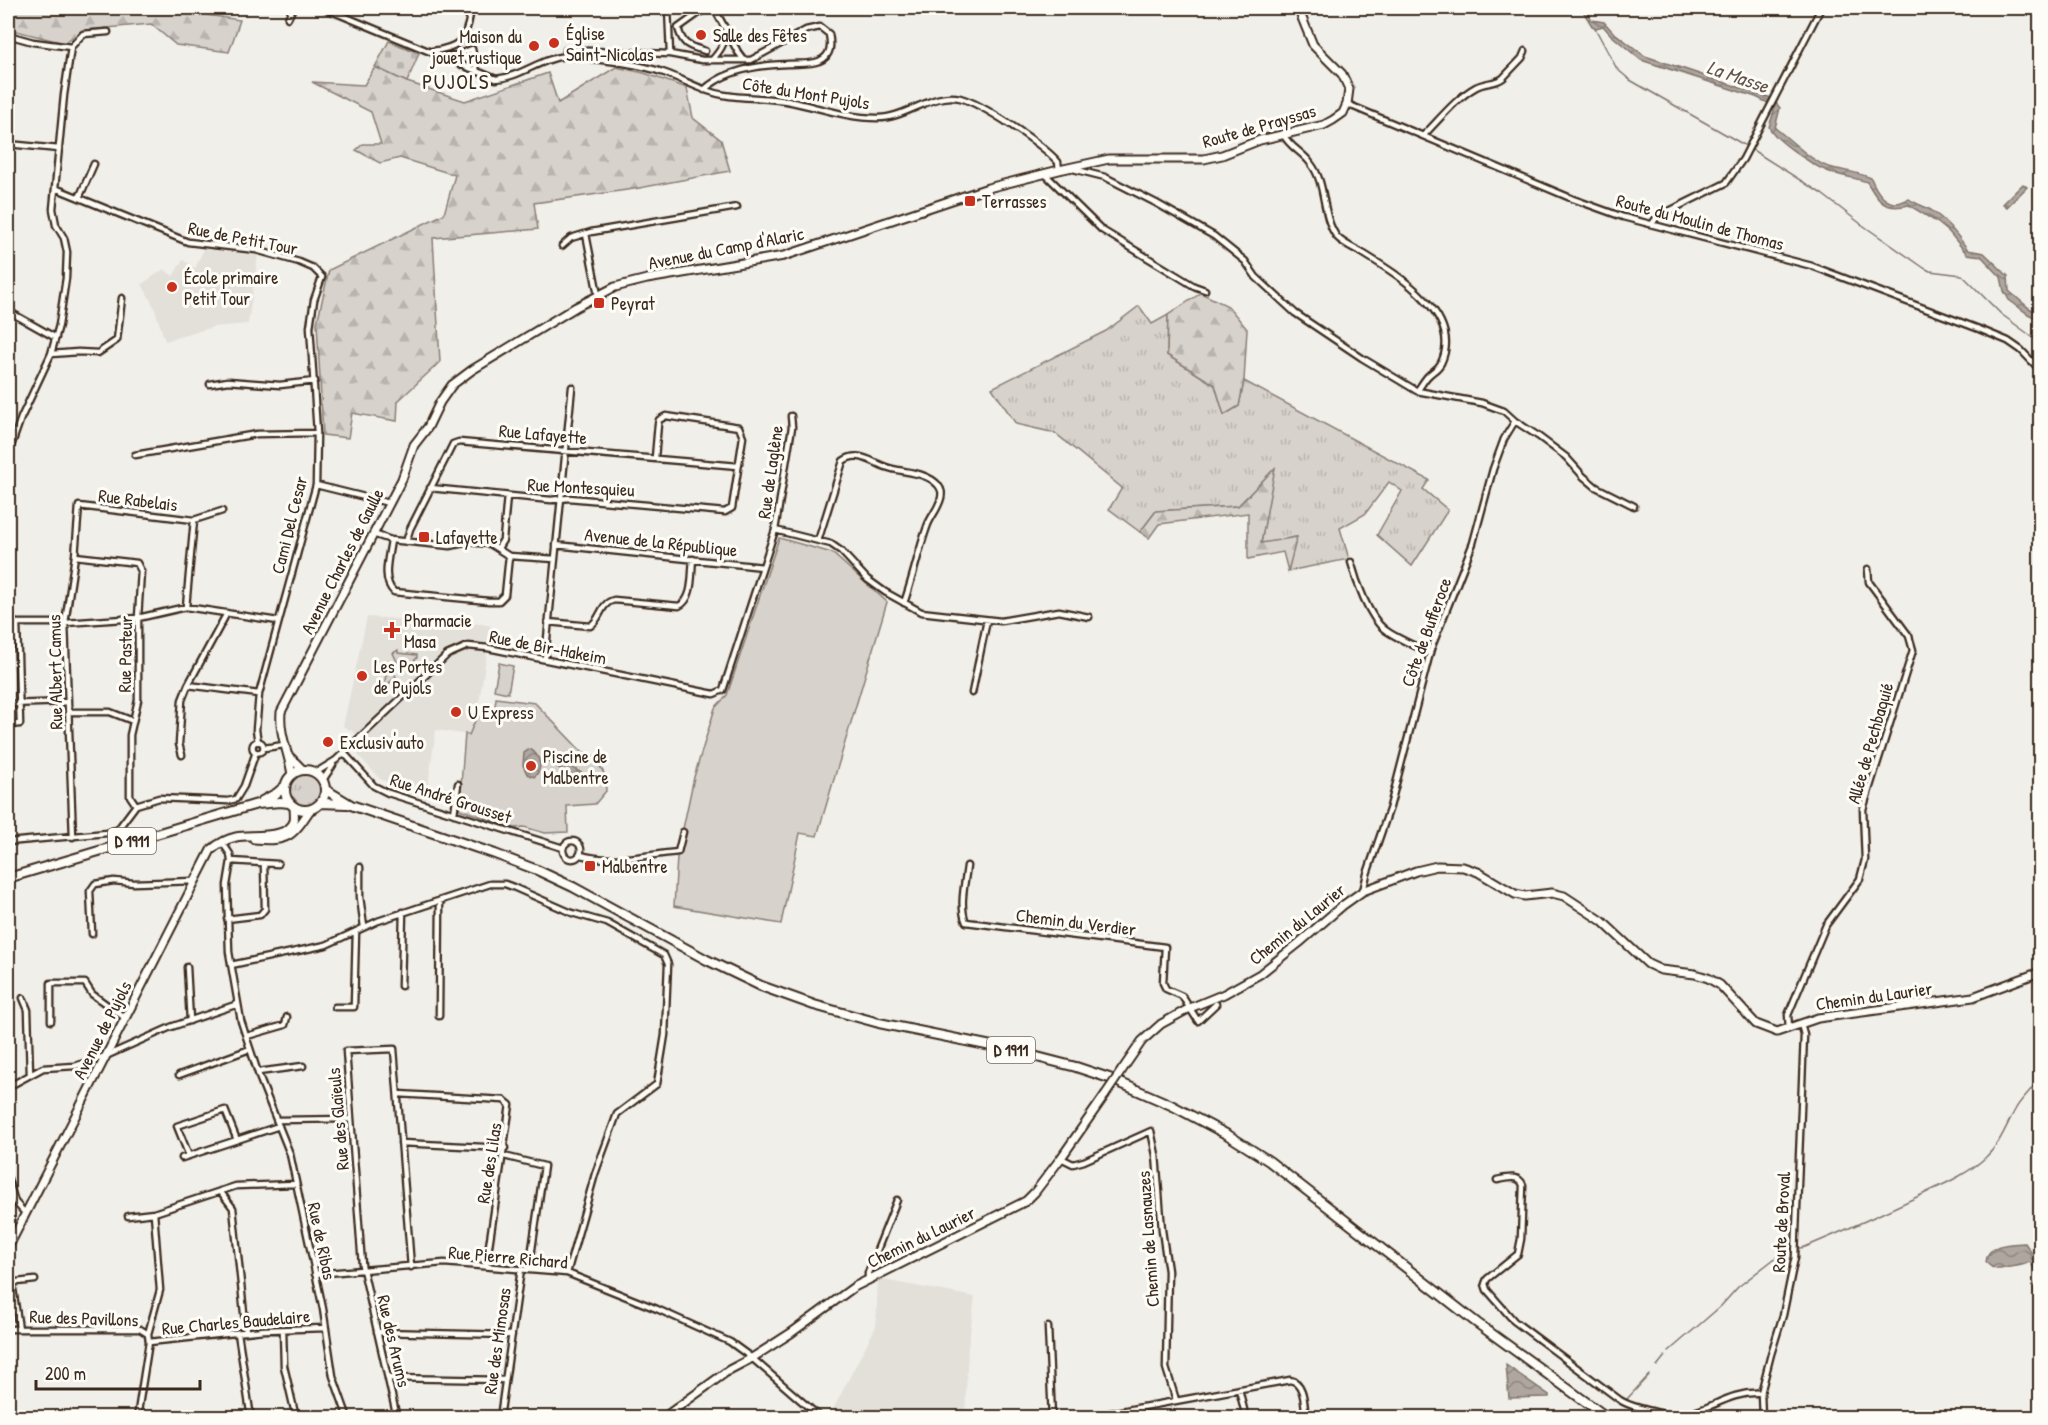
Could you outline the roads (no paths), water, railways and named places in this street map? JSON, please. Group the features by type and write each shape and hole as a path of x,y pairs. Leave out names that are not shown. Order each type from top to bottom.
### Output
{"main road":[{"path":"1298,8 1313,45 1342,74 1349,89 1347,104"},
{"name":"Route de Prayssas","path":"1059,170 1108,159 1204,159 1222,155 1260,140 1324,125 1343,113 1347,104"},
{"name":"Avenue du Camp d'Alaric","path":"452,386 472,370 615,287 647,279 792,253 999,184 1059,170"},
{"name":"Avenue Charles de Gaulle","path":"292,775 280,724 281,712 402,479 414,445 428,427 440,402 452,386"},
{"name":"Avenue Charles de Gaulle","path":"289,756 303,770"},
{"path":"303,770 315,773 323,780 326,790 321,803 310,810 302,810 292,805 285,792 285,786 292,775 303,770"},
{"name":"D 1911","path":"8,878 256,804 285,786"},
{"name":"D 1911","path":"326,790 351,805"},
{"name":"D 1911","path":"256,804 280,802 292,805"},
{"name":"D 1911","path":"321,803 351,805 537,870 573,887 706,960 761,986 814,1005 879,1023 1006,1049 1076,1067 1171,1104 1228,1135 1269,1161 1477,1323 1608,1418"},
{"name":"Avenue de Pujols","path":"8,1248 211,850 234,837 281,833 294,821 292,805"},
{"name":"Avenue de Pujols","path":"234,837 279,840 287,837 298,827 310,810"},
{"name":"Chemin du Laurier","path":"663,1418 729,1370 790,1334 854,1287 1019,1206 1035,1192 1061,1158 1150,1033 1171,1017 1224,994 1260,974 1363,891 1416,871 1437,866 1451,866 1478,872 1515,894 1525,896 1552,893 1564,896 1602,921 1642,960 1654,968 1708,978 1720,985 1756,1024 1777,1032 1818,1018 1973,997 2040,972"}],"street":[{"path":"288,18 293,8"},
{"path":"324,8 488,78 502,79 566,51 670,54 712,60 751,60 806,30 820,27 829,34 831,45 827,56 819,61 772,64 751,68 723,78 704,90"},
{"path":"668,8 670,54"},
{"path":"705,51 687,46 681,39 678,28 706,8"},
{"path":"714,8 744,60"},
{"path":"1652,224 1657,217 1726,183 1743,159 1821,8"},
{"path":"430,52 445,50 459,44 466,34 470,15"},
{"path":"712,60 720,51 726,30"},
{"path":"8,455 21,418 51,354 56,338 66,278 67,252 64,238 56,225 53,209 71,46 83,34 108,32"},
{"path":"8,35 33,42 71,46"},
{"path":"441,57 457,55 472,49 477,72"},
{"name":"Côte du Mont Pujols","path":"566,51 643,67 704,90 725,95 775,98 857,116 879,118 899,114 941,98 960,97 986,110 1047,151 1058,162 1059,170"},
{"path":"1423,136 1464,95 1482,84 1500,81 1522,58 1525,51"},
{"name":"Route du Moulin de Thomas","path":"1347,104 1573,199 1623,217 1812,267 1979,328 2008,341 2021,350 2040,370"},
{"path":"1283,134 1288,143 1312,164 1329,220 1338,238 1390,270 1418,292 1436,312 1444,330 1447,349 1440,366 1427,377 1417,391"},
{"path":"8,144 59,148"},
{"path":"79,198 94,164"},
{"path":"1069,168 1105,177 1214,236 1245,261 1256,277 1295,313 1362,358 1417,391 1482,403 1504,411 1566,457 1583,476 1596,486 1634,506"},
{"path":"1045,174 1102,230 1204,290"},
{"name":"Rue de Petit Tour","path":"55,188 188,242 256,250 299,262 313,268 322,277"},
{"path":"562,246 570,238 586,234 737,207"},
{"path":"586,234 598,295"},
{"name":"Cami Del Cesar","path":"258,742 256,729 259,694 316,485 317,433 310,327 314,300 322,277"},
{"path":"51,354 98,353 117,340 122,298"},
{"path":"8,311 56,338"},
{"path":"210,384 228,381 280,385 315,381"},
{"path":"545,659 572,387"},
{"path":"655,458 659,420 670,416 739,427 743,437 738,466"},
{"name":"Rue de Laglène","path":"723,690 776,530 791,416"},
{"name":"Côte de Bufferoce","path":"1363,891 1390,807 1430,653 1473,543 1500,448 1515,421"},
{"path":"135,455 257,434 317,433"},
{"name":"Rue Lafayette","path":"406,542 410,529 450,450 459,442 738,466"},
{"path":"818,541 843,461 849,456 857,455 887,468 924,477 936,483 942,495 936,514 928,524 904,603"},
{"name":"Rue Montesquieu","path":"430,488 550,500 569,498 724,512 730,510 733,504 738,466"},
{"path":"316,485 389,503"},
{"path":"498,548 502,540 507,496"},
{"name":"Rue Rabelais","path":"79,506 194,520 222,512"},
{"name":"Rue Albert Camus","path":"73,837 65,623 75,556 79,506"},
{"name":"Rue Rabelais","path":"186,607 194,520"},
{"path":"776,530 831,544 841,551 867,579 904,603 931,615 1013,620 1059,611 1089,617"},
{"path":"373,534 390,540 406,542 454,546 472,542 490,544 509,556 555,559"},
{"path":"390,540 387,580 394,592 499,600 505,595 509,556"},
{"name":"Avenue de la République","path":"556,545 764,567"},
{"name":"Rue Pasteur","path":"75,556 137,563 141,571 138,618 138,700 129,735 130,796 136,805"},
{"path":"548,622 590,626 598,619 602,607 614,600 679,606 684,604 689,595 693,559"},
{"path":"1351,562 1358,587 1385,630 1430,653"},
{"name":"Allée de Pechbaquié","path":"1789,1028 1788,1015 1826,925 1860,879 1865,860 1863,809 1913,650 1909,636 1869,582 1868,569"},
{"path":"8,621 65,623 138,618 186,607 278,621"},
{"path":"182,755 179,744 182,700 227,614"},
{"path":"972,693 987,620"},
{"path":"8,725 20,724 17,623"},
{"name":"Rue de Bir-Hakeim","path":"315,773 344,753 447,655 468,646 545,659 714,694 723,690"},
{"path":"188,685 259,694"},
{"path":"8,704 68,702"},
{"path":"69,712 110,712 133,721"},
{"path":"8,842 107,834 118,829 136,805 159,798 228,801 236,799 244,786 256,752 253,747 258,742 264,748"},
{"path":"256,752 264,748 284,745"},
{"name":"Rue André Grousset","path":"344,753 374,786 388,793 563,848"},
{"name":"Rue de Bir-Hakeim","path":"323,780 336,760"},
{"path":"454,814 458,784"},
{"path":"581,855 593,859 607,859 678,852 683,832"},
{"path":"222,842 230,854 231,861 278,864"},
{"path":"568,842 577,842 582,849 581,855 576,859 567,859 563,854 563,848 568,842"},
{"name":"Rue de Ribas","path":"231,861 227,885 227,919 229,952 238,1004 250,1049 290,1154 326,1328 333,1376 348,1418"},
{"path":"227,919 260,915 265,909 264,864"},
{"path":"360,867 360,897 364,927"},
{"name":"Chemin du Verdier","path":"967,867 963,915 966,922 1165,947 1163,983 1166,989 1182,996 1190,1008"},
{"path":"92,934 90,891 95,884 123,881 134,883 195,881"},
{"path":"231,964 326,945 403,912 490,884 505,884 572,913 607,922 664,955 668,964 665,1035 657,1084 617,1114 596,1174 567,1273"},
{"path":"439,1016 440,901"},
{"path":"401,986 403,912"},
{"path":"335,1006 354,1007 356,931"},
{"path":"187,967 190,1021"},
{"path":"51,1021 51,983 61,982 86,983 92,994 125,1018"},
{"path":"23,998 28,1010 30,1075"},
{"path":"8,1087 44,1068 75,1066 106,1056 238,1004"},
{"path":"1190,1008 1198,1021 1216,1004"},
{"path":"247,1036 285,1025 286,1017"},
{"name":"Route de Broval","path":"1762,1418 1761,1393 1783,1315 1795,1257 1804,1035 1801,1024"},
{"path":"179,1075 250,1049"},
{"name":"Rue des Glaïeuls","path":"364,1271 346,1051 394,1049 411,1267"},
{"path":"258,1072 303,1066"},
{"name":"Rue des Lilas","path":"398,1094 504,1100 510,1105 486,1266"},
{"path":"189,1156 177,1126 225,1110 237,1140"},
{"path":"182,1158 237,1140 278,1123 351,1119"},
{"name":"Chemin de Lasnauzes","path":"1061,1158 1073,1164 1084,1161 1151,1131 1156,1155 1162,1230 1168,1270 1166,1368 1176,1401"},
{"path":"401,1143 505,1148"},
{"name":"Rue des Mimosas","path":"504,1156 544,1166 529,1270"},
{"path":"1497,1180 1516,1178 1522,1181 1523,1185 1521,1239 1518,1254 1487,1279 1485,1284 1496,1302 1514,1321 1620,1400 1635,1407 1678,1416 1691,1413 1728,1397 1761,1393"},
{"path":"8,1179 15,1202 26,1213"},
{"path":"128,1215 154,1213 236,1186 296,1184"},
{"path":"220,1191 233,1208 246,1332"},
{"path":"868,1280 868,1273 897,1200"},
{"path":"148,1334 160,1290 154,1213"},
{"name":"Rue Pierre Richard","path":"315,1275 444,1263 567,1273 657,1309 730,1342 752,1358 821,1418"},
{"name":"Rue des Mimosas","path":"500,1418 521,1269"},
{"name":"Rue des Arums","path":"364,1271 398,1418"},
{"path":"19,1329 10,1283 35,1280"},
{"path":"1048,1327 1052,1418"},
{"name":"Rue Charles Baudelaire","path":"149,1342 246,1332 326,1328"},
{"name":"Rue des Pavillons","path":"8,1329 140,1329 148,1334 149,1342 137,1418"},
{"path":"283,1330 284,1366 296,1418"},
{"path":"377,1332 512,1335"},
{"path":"238,1333 251,1418"},
{"path":"388,1378 505,1380"},
{"path":"1083,1418 1290,1380 1301,1386 1306,1418"},
{"path":"1239,1389 1246,1418"},
{"path":"1142,1407 1143,1418"}],"water":[{"path":"1581,8 1585,8 1592,20 1604,22 1612,31 1645,56 1771,98 1768,103 1756,97 1641,60 1603,26 1596,28 1592,26"},
{"path":"1775,102 1780,108 1775,128 1801,150 1822,164 1871,178 1880,194 1890,202 1899,203 1909,199 1931,210 1942,218 1968,250 1984,253 2008,276 2009,291 2040,314 2040,320 2009,300 2001,277 1981,256 1967,254 1949,232 1938,223 1909,205 1888,206 1879,200 1867,182 1825,170 1785,145 1769,127 1774,111 1772,106"},
{"path":"2023,184 2027,187 2007,207 2003,204"},
{"path":"530,749 540,762 539,770 534,777 527,774 523,765 524,753"},
{"path":"553,756 588,777 582,782 549,762"},
{"path":"2025,1243 2040,1273 2040,1307 2034,1292 2039,1278 2029,1262 2020,1266 1999,1269 1991,1267 1986,1262 1987,1256 1995,1248 2007,1244"},
{"path":"1506,1365 1549,1395 1549,1397 1509,1398"}],"waterway":[{"name":"La Masse","path":"1595,28 1617,69 1630,80 1746,146"},
{"name":"La Masse","path":"1751,149 1822,194 1924,268 1930,271 1962,275 2001,314 2040,344"},
{"path":"1797,1249 1877,1216 1971,1169 1995,1146 2018,1105 2036,1083 2040,1072"},
{"path":"1669,1351 1721,1306 1738,1287 1774,1259 1793,1249"},
{"path":"1657,1366 1665,1356"},
{"path":"1627,1399 1649,1375"}],"place":[{"name":"Salle des Fêtes","path":"701,35"},
{"name":"Église Saint-Nicolas","path":"554,43"},
{"name":"Maison du jouet rustique","path":"534,46"},
{"name":"Terrasses","path":"970,201"},
{"name":"École primaire Petit Tour","path":"172,287"},
{"name":"Peyrat","path":"599,303"},
{"name":"Lafayette","path":"424,537"},
{"name":"Pharmacie Masa","path":"392,630"},
{"name":"Les Portes de Pujols","path":"362,676"},
{"name":"U Express","path":"456,712"},
{"name":"Exclusiv'auto","path":"328,742"},
{"name":"Piscine de Malbentre","path":"531,766"},
{"name":"Malbentre","path":"590,866"}],"district":[{"name":"PUJOLS","path":"456,81"}]}
